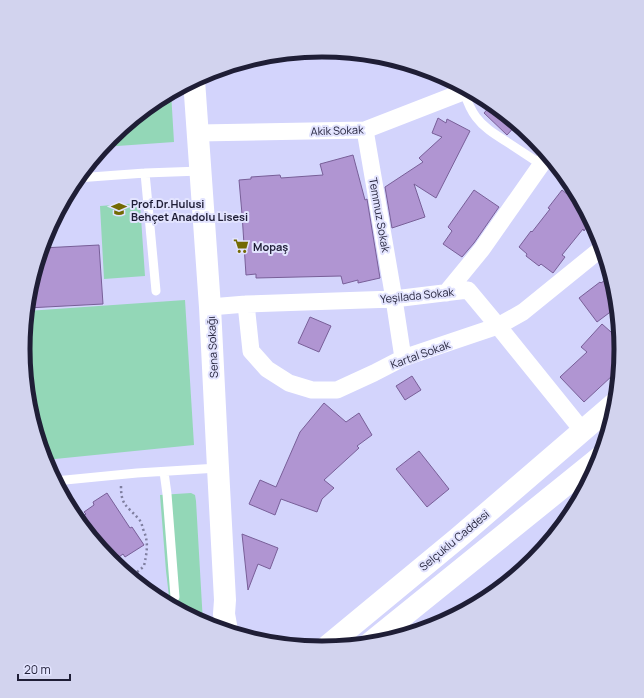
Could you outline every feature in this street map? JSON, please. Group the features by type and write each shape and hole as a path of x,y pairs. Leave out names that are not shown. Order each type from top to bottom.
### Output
{"street":[{"name":"Sena Sokağı","path":"194,86 210,307 225,600 224,624"},
{"name":"Akik Sokak","path":"198,133 365,130 460,92"},
{"name":"Temmuz Sokak","path":"365,130 403,358"},
{"path":"446,293 482,249 545,160"},
{"name":"Kartal Sokak","path":"246,304 251,351 267,369 289,383 312,390 337,390 403,358 498,326 523,312 598,252"},
{"name":"Yeşilada Sokak","path":"210,307 246,304 394,299 468,290 582,430"},
{"name":"Selçuklu Caddesi","path":"334,640 458,538 607,409"},
{"path":"582,430 594,457"},
{"path":"380,635 589,468"}],"lane":[{"path":"466,95 471,109 484,126 493,133 545,160"},
{"path":"86,177 201,171"},
{"path":"144,173 156,291"},
{"path":"61,480 120,474 218,468"},
{"path":"164,472 175,597"}],"path":[{"path":"120,474 121,494 123,500 127,508 139,519 147,540 144,566 135,574"}],"green space":[{"path":"171,99 174,142 112,146 129,129"},
{"path":"140,203 145,276 104,279 100,206"},
{"path":"185,300 194,445 51,459 40,425 32,387 30,349 32,311"},
{"path":"191,493 195,495 203,616 169,598 160,495"}],"building":[{"path":"488,109 514,128 507,135 484,113"},
{"path":"438,118 446,123 447,119 470,131 436,198 414,184 425,217 392,228 385,187 423,162 419,158 442,137 432,133"},
{"path":"353,155 365,200 367,199 380,278 358,283 358,280 343,284 341,276 256,278 256,274 246,275 239,180 251,179 251,177 280,175 281,178 323,175 320,164"},
{"path":"474,190 499,207 474,243 462,257 443,244 452,231 448,227"},
{"path":"562,190 572,198 587,227 584,231 583,229 562,255 565,257 553,273 541,264 539,266 526,256 527,254 519,247 550,209 548,208"},
{"path":"99,245 103,304 33,308 40,273 48,248"},
{"path":"605,280 612,311 597,322 579,298 600,282 601,283"},
{"path":"310,317 331,326 319,352 298,343"},
{"path":"602,324 613,334 613,375 584,402 560,377 587,352 581,347"},
{"path":"412,376 421,390 405,400 396,386"},
{"path":"324,403 346,422 359,413 372,435 357,446 359,448 324,480 334,488 322,499 317,512 281,499 275,515 249,504 260,480 276,487 300,432"},
{"path":"419,451 449,489 427,507 396,469"},
{"path":"107,493 130,528 132,527 144,545 125,557 123,554 118,557 102,542 83,516 86,514 84,512 94,505 93,502"},
{"path":"242,534 278,548 270,569 258,564 248,590"}],"place":[{"name":"Prof.Dr.Hulusi Behçet Anadolu Lisesi","path":"119,209"},
{"name":"Mopaş","path":"241,246"}]}
